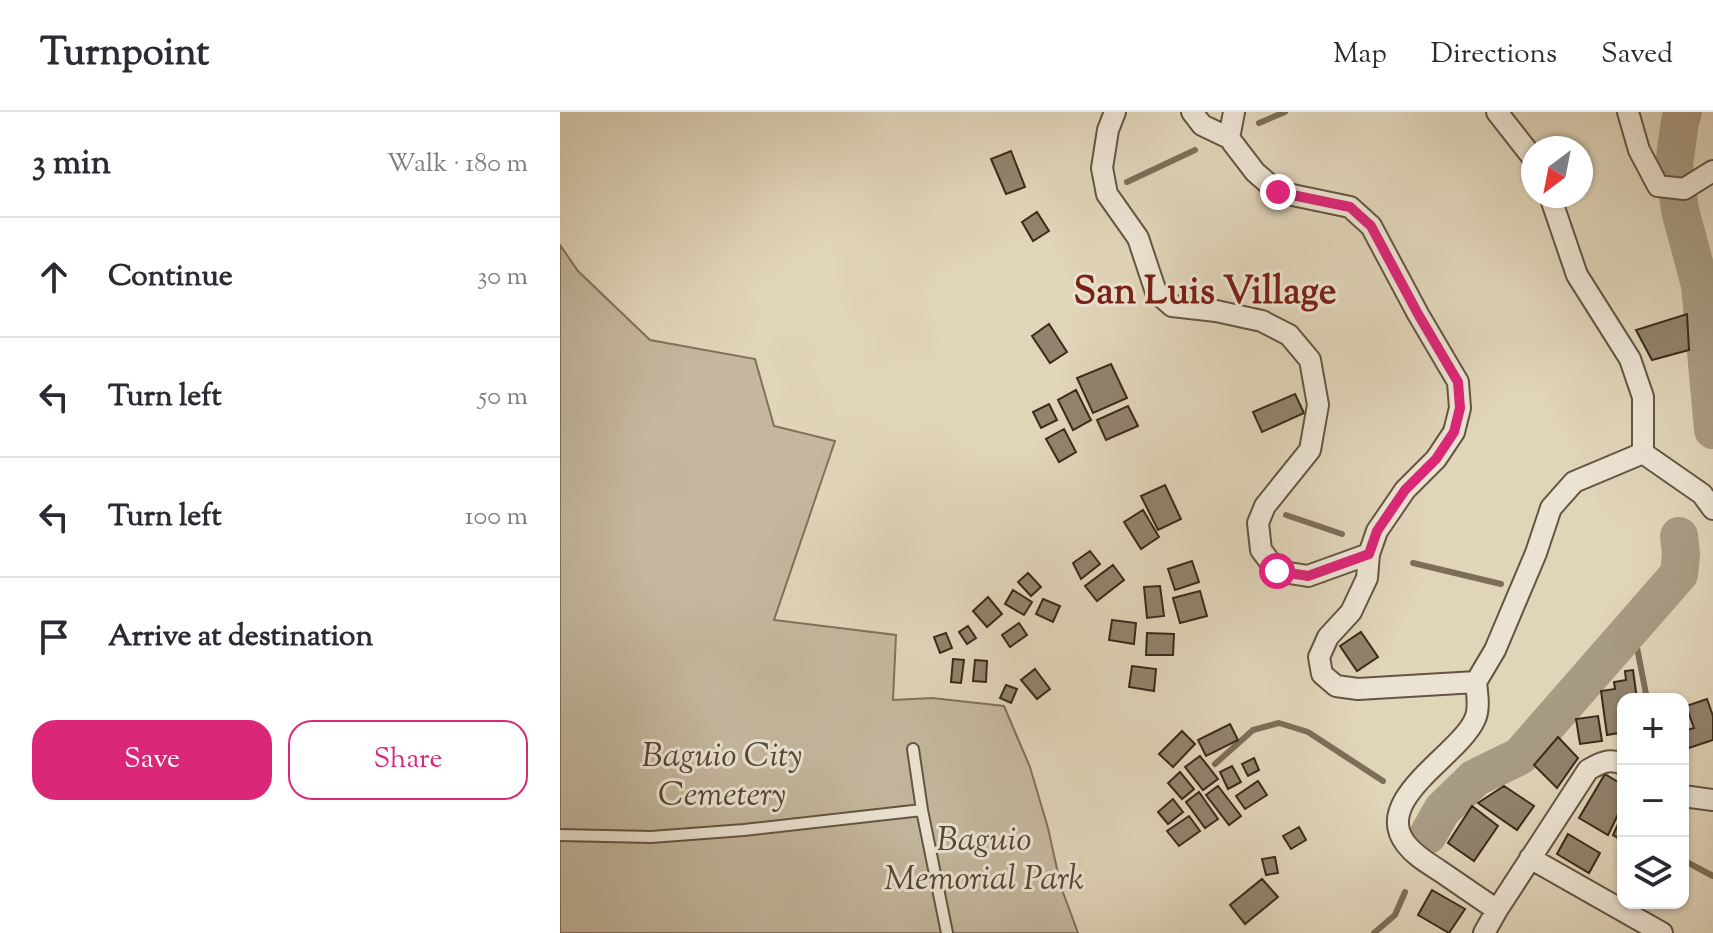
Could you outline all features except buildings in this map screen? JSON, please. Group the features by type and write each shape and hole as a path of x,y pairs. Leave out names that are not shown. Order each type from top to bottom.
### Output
{"street":[{"path":"1115,112 1108,130 1102,168 1107,194 1138,238 1156,292 1172,306 1262,321 1289,335 1310,360 1318,405 1310,450 1265,506 1258,523 1261,550 1277,571 1308,576 1369,554"},
{"path":"1192,112 1202,125 1229,138 1255,172 1278,192 1350,207 1371,226 1458,382 1460,408 1454,432 1436,459 1405,490 1377,531 1369,554 1367,578 1351,612 1328,637 1319,657 1322,674 1336,686 1358,689 1476,682"},
{"path":"1229,138 1234,112"},
{"path":"1497,112 1521,143"},
{"path":"1628,112 1639,150 1658,186 1684,189 1713,171"},
{"path":"1554,208 1577,275 1630,359 1643,397 1643,453"},
{"path":"1643,453 1702,494 1713,509"},
{"path":"1497,910 1417,856 1404,843 1397,824 1401,808 1415,785 1461,739 1476,717 1476,682 1501,635 1536,553 1551,508 1574,482 1643,453"},
{"path":"1484,933 1588,770 1603,762 1617,762"},
{"path":"1689,797 1713,800"},
{"path":"1530,858 1662,933"}],"lane":[{"path":"913,749 947,933"},
{"path":"560,835 651,837 922,810"}],"green space":[{"name":"Baguio City Cemetery","path":"560,245 578,271 650,340 755,359 774,426 835,441 774,620 896,635 893,700 932,698 1004,706 1030,767 1061,887 1078,933 560,933"}],"waterway":[{"path":"1259,123 1285,112"},
{"path":"1683,112 1674,165 1680,210 1700,285 1713,430"},
{"path":"1127,182 1195,150"},
{"path":"1286,515 1342,534"},
{"path":"1428,835 1442,810 1475,778 1520,756 1679,574 1679,536"},
{"path":"1413,563 1501,584"},
{"path":"1633,627 1646,693"},
{"path":"1215,764 1253,730 1279,723 1308,732 1383,781"},
{"path":"1689,863 1713,876"},
{"path":"1374,933 1395,915 1405,892"}],"district":[{"name":"San Luis Village","path":"1205,290"}],"route":[{"path":"1277,571 1308,576 1369,554 1377,531 1405,490 1436,459 1454,432 1460,408 1458,382 1371,226 1350,207 1278,192"}],"park label":[{"name":"Baguio Memorial Park","path":"984,858"}]}
